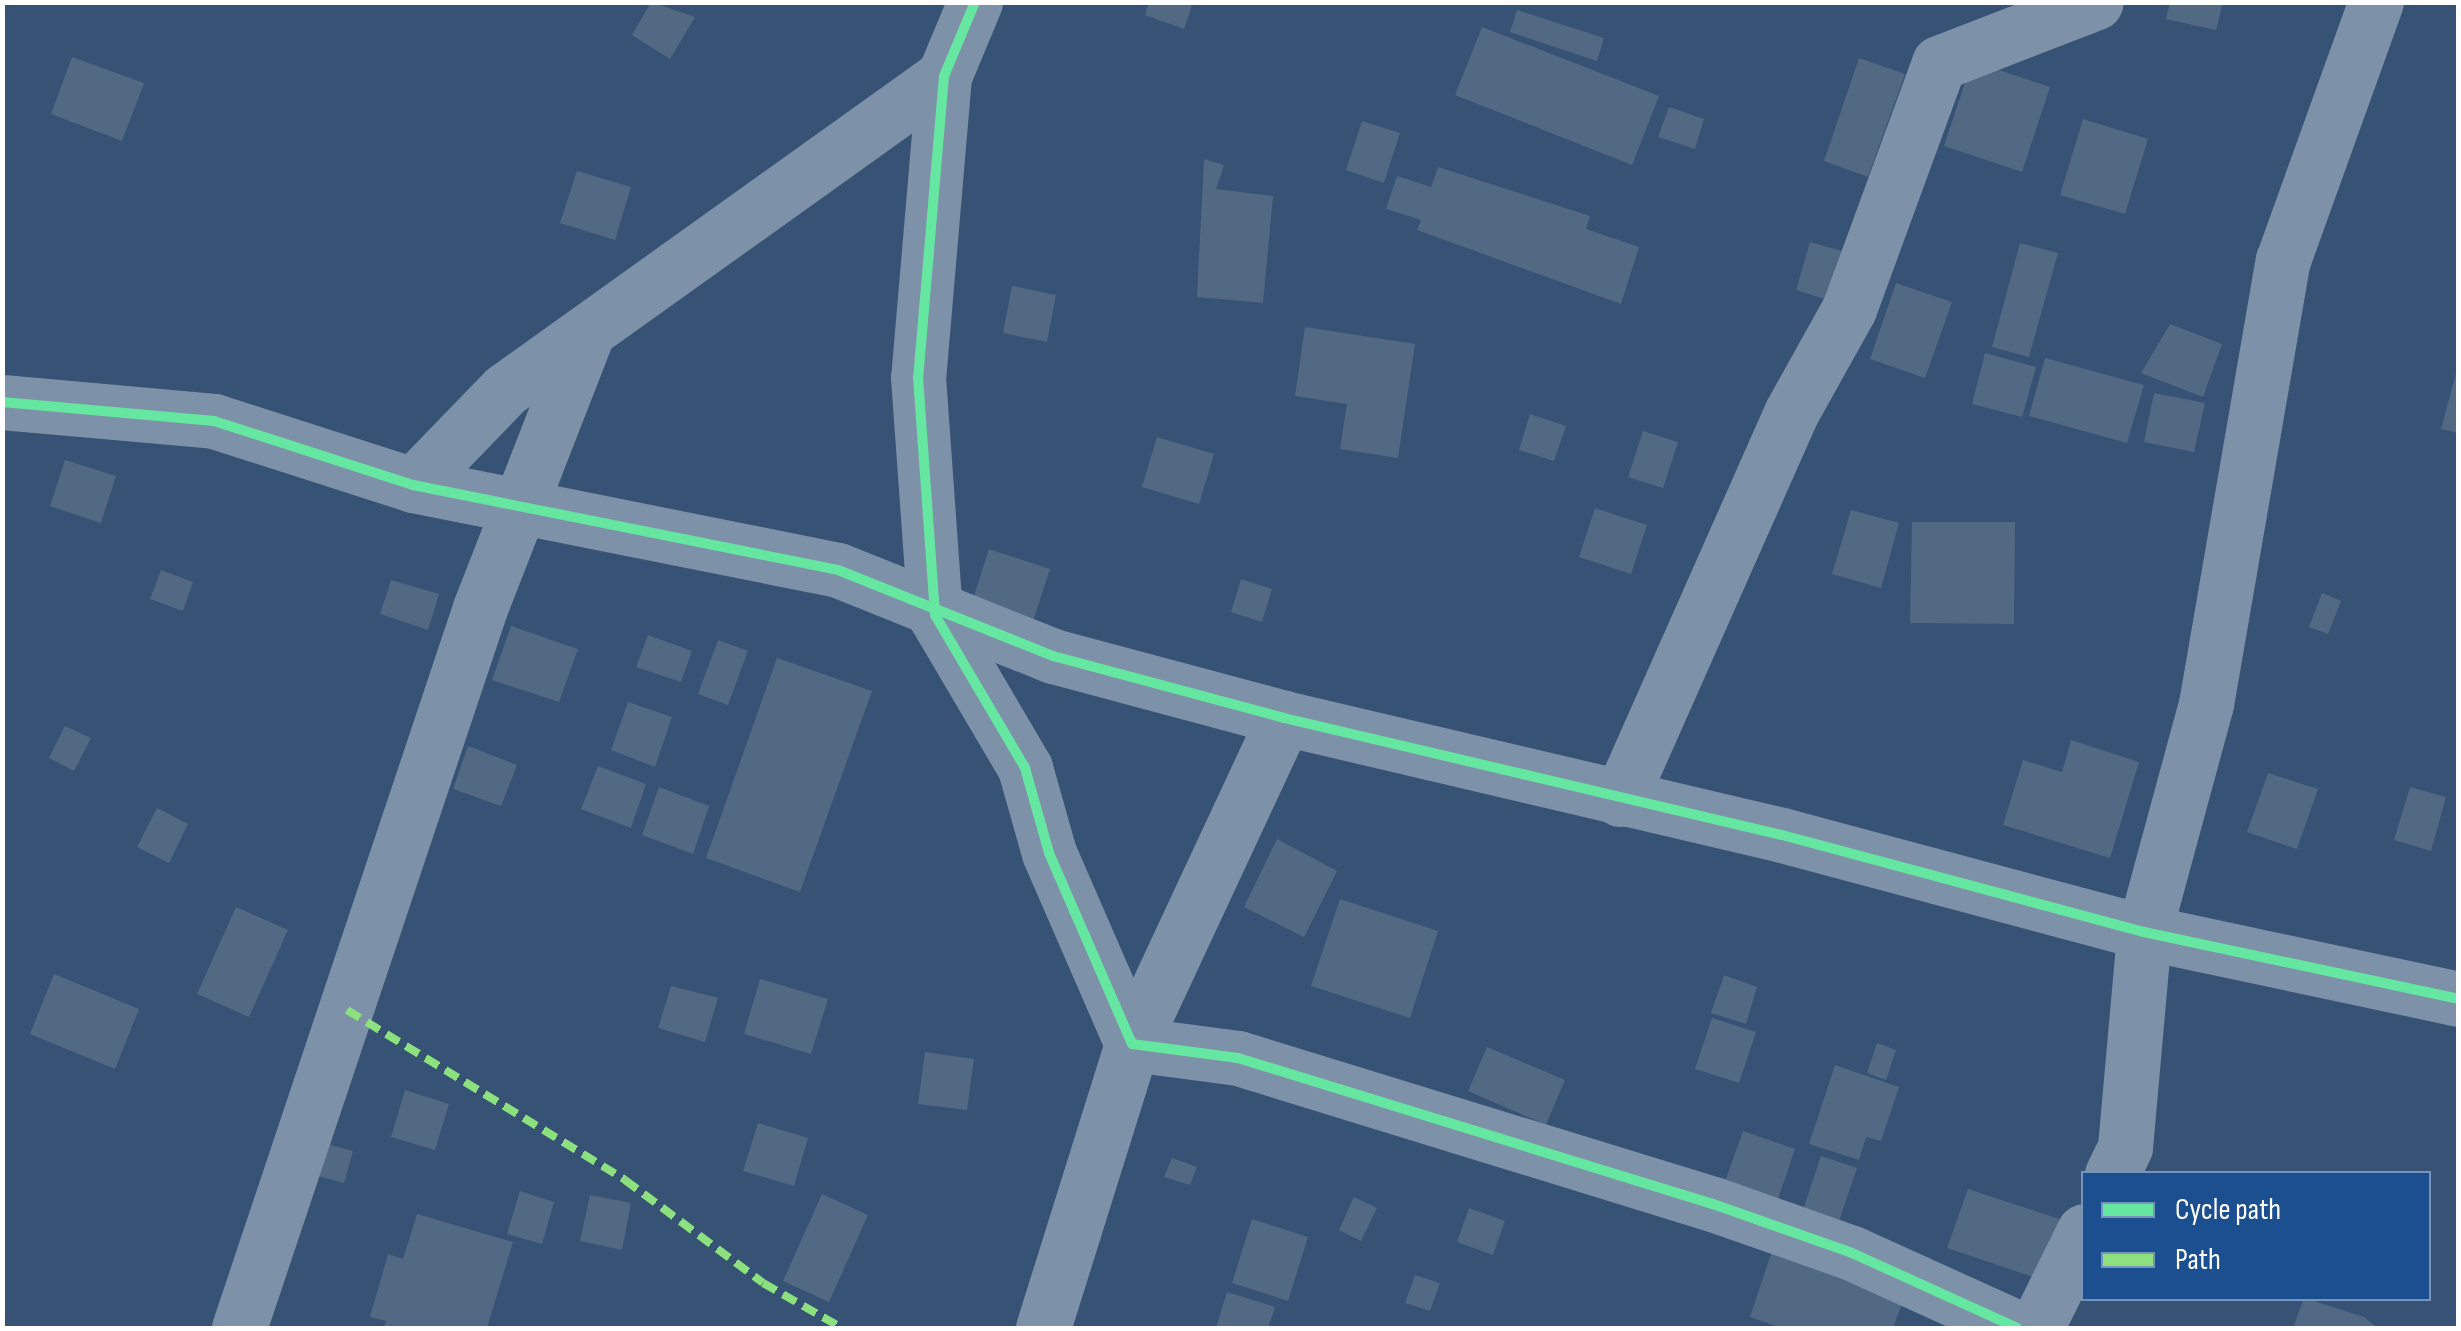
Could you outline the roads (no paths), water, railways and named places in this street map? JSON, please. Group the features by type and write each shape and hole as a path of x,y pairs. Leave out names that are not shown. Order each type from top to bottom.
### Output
{"street":[{"path":"975,2 944,76 918,377 934,615 1025,768 1049,853 1132,1044"},
{"path":"1620,799 1792,412 1849,309 1940,63 2096,2"},
{"path":"2113,1171 2125,1147 2144,932 2206,704 2283,260 2376,2"},
{"path":"413,485 504,390 944,76"},
{"path":"239,1328 520,507 588,332"},
{"path":"5,410 214,422 413,485 838,570 934,615 1284,718 2144,932 2458,1000"},
{"path":"1043,1328 1132,1044 1284,718"},
{"path":"1132,1044 1238,1058 1713,1204 1852,1253 2018,1328"},
{"path":"2036,1328 2081,1237"}]}
